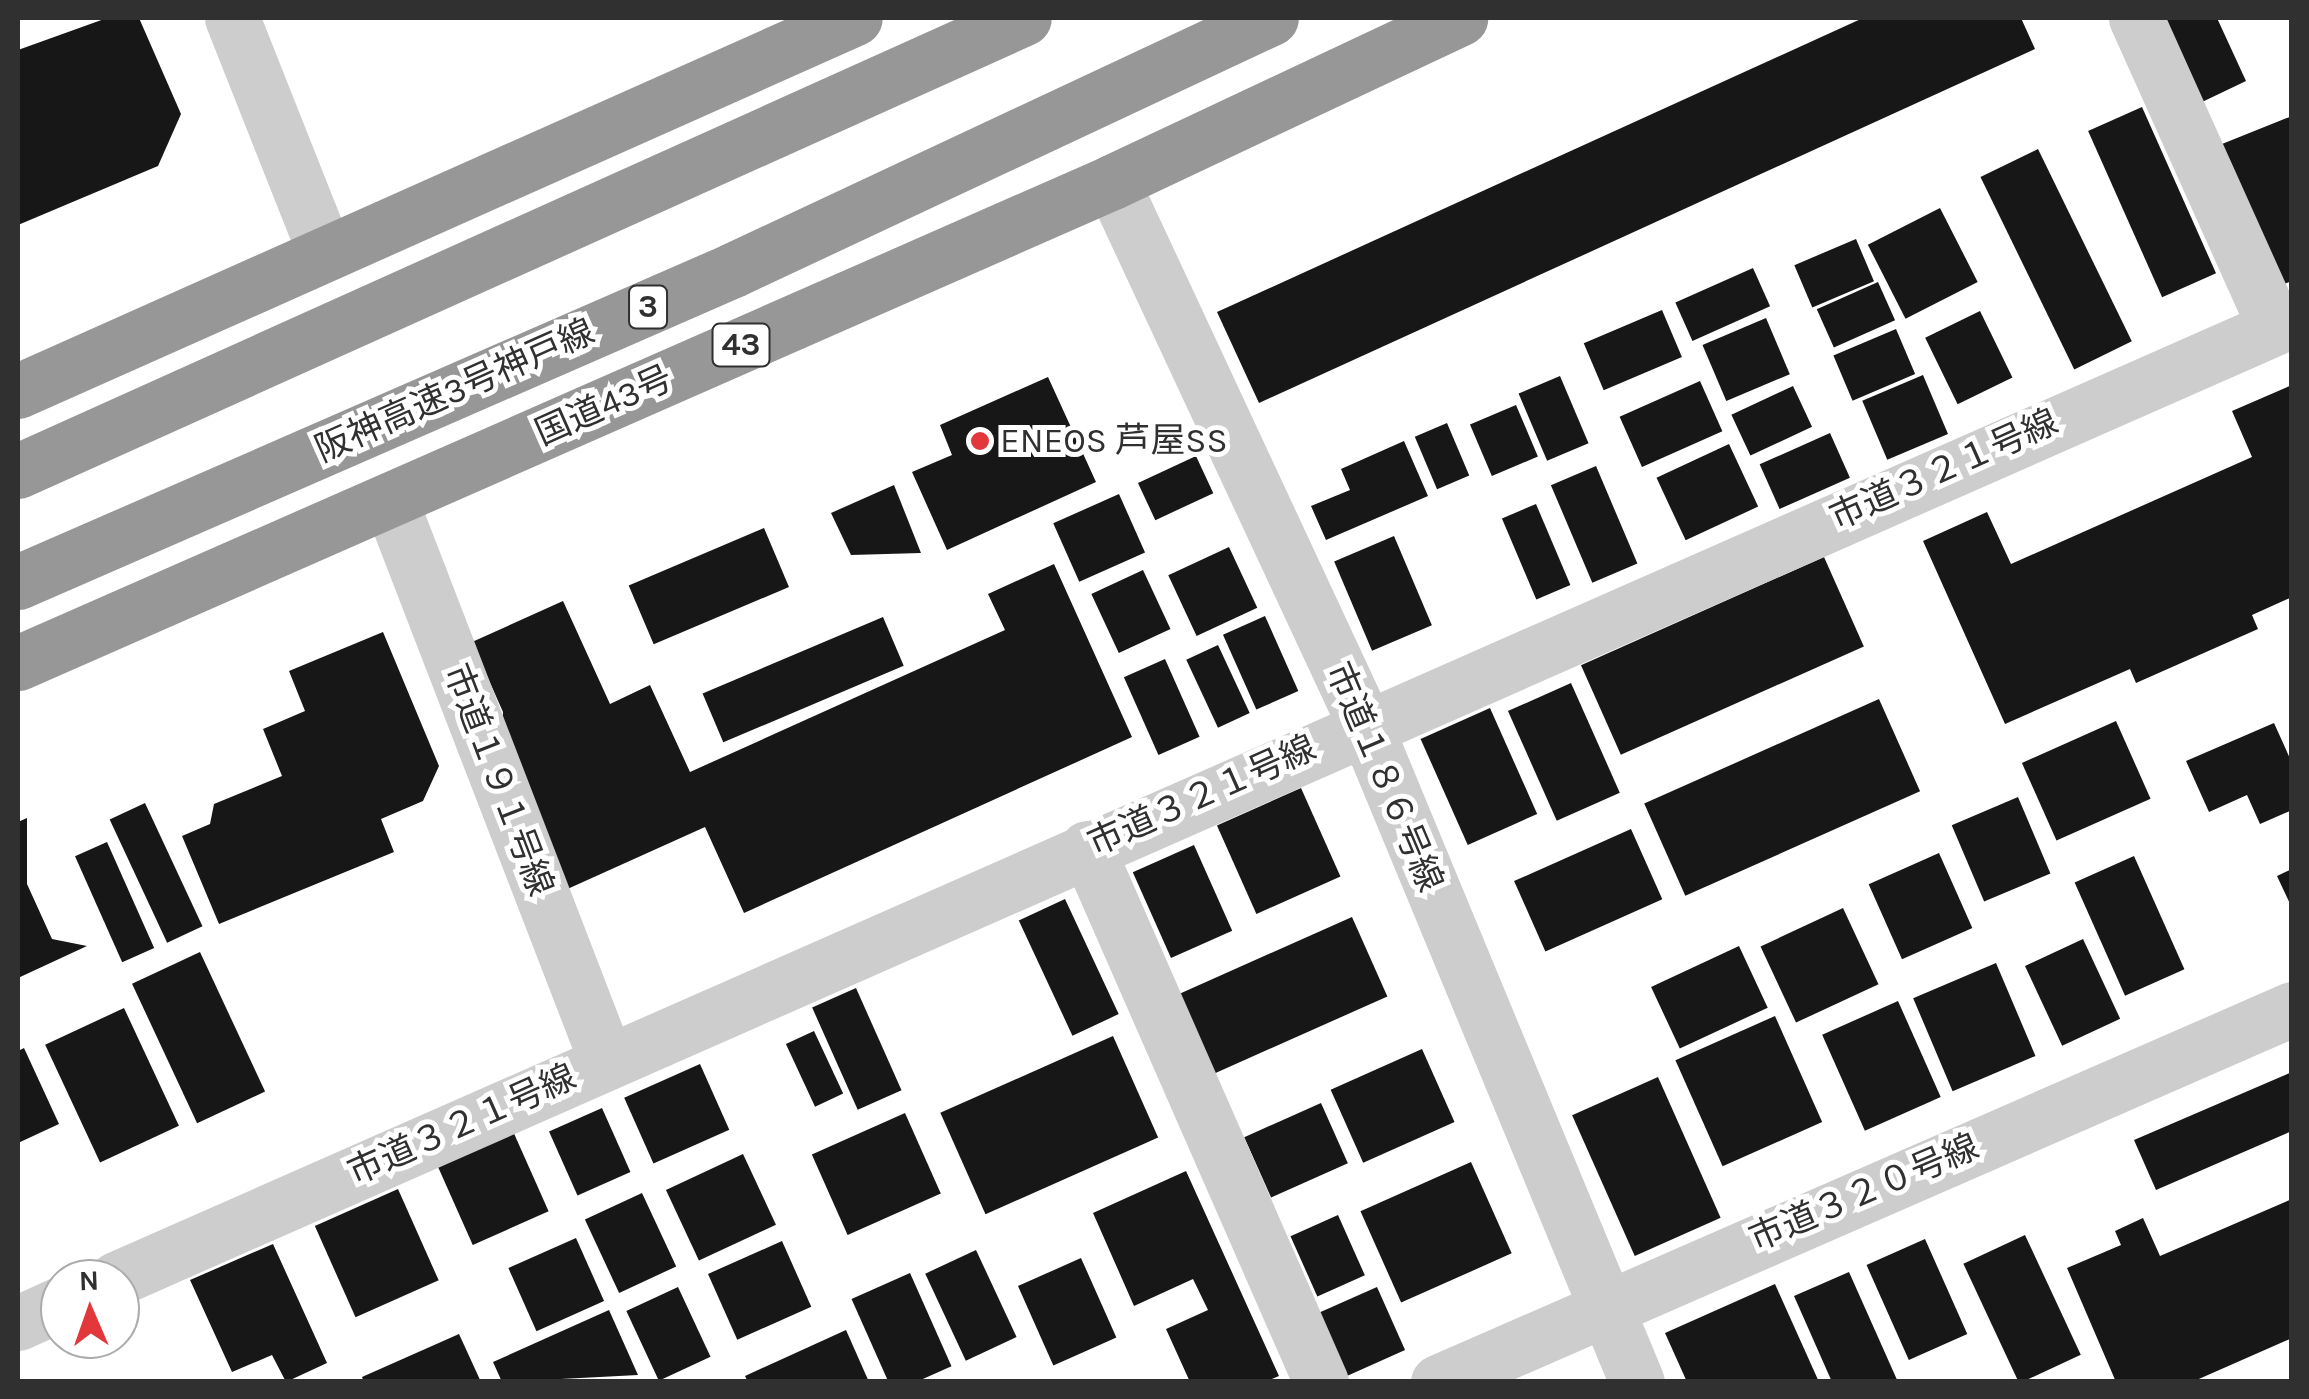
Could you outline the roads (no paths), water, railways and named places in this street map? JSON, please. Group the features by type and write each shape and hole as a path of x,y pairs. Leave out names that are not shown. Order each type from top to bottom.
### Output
{"highway":[{"path":"18,391 855,18"},
{"path":"18,471 1024,18"},
{"name":"阪神高速3号神戸線","path":"18,582 733,270 1271,18"},
{"name":"国道43号","path":"18,663 1112,182 1460,18"}],"street":[{"path":"232,18 325,254"},
{"path":"2136,18 2283,323"},
{"name":"市道１８６号線","path":"1112,182 1364,723 1636,1382"},
{"name":"市道３２１号線","path":"140,1268 1364,723 2283,323"},
{"name":"市道１９１号線","path":"390,500 606,1060"},
{"path":"1087,848 1321,1382"},
{"name":"市道３２０号線","path":"1438,1382 1603,1306 2292,1009"}],"place":[{"name":"ENEOS 芦屋SS","path":"980,441"}]}
